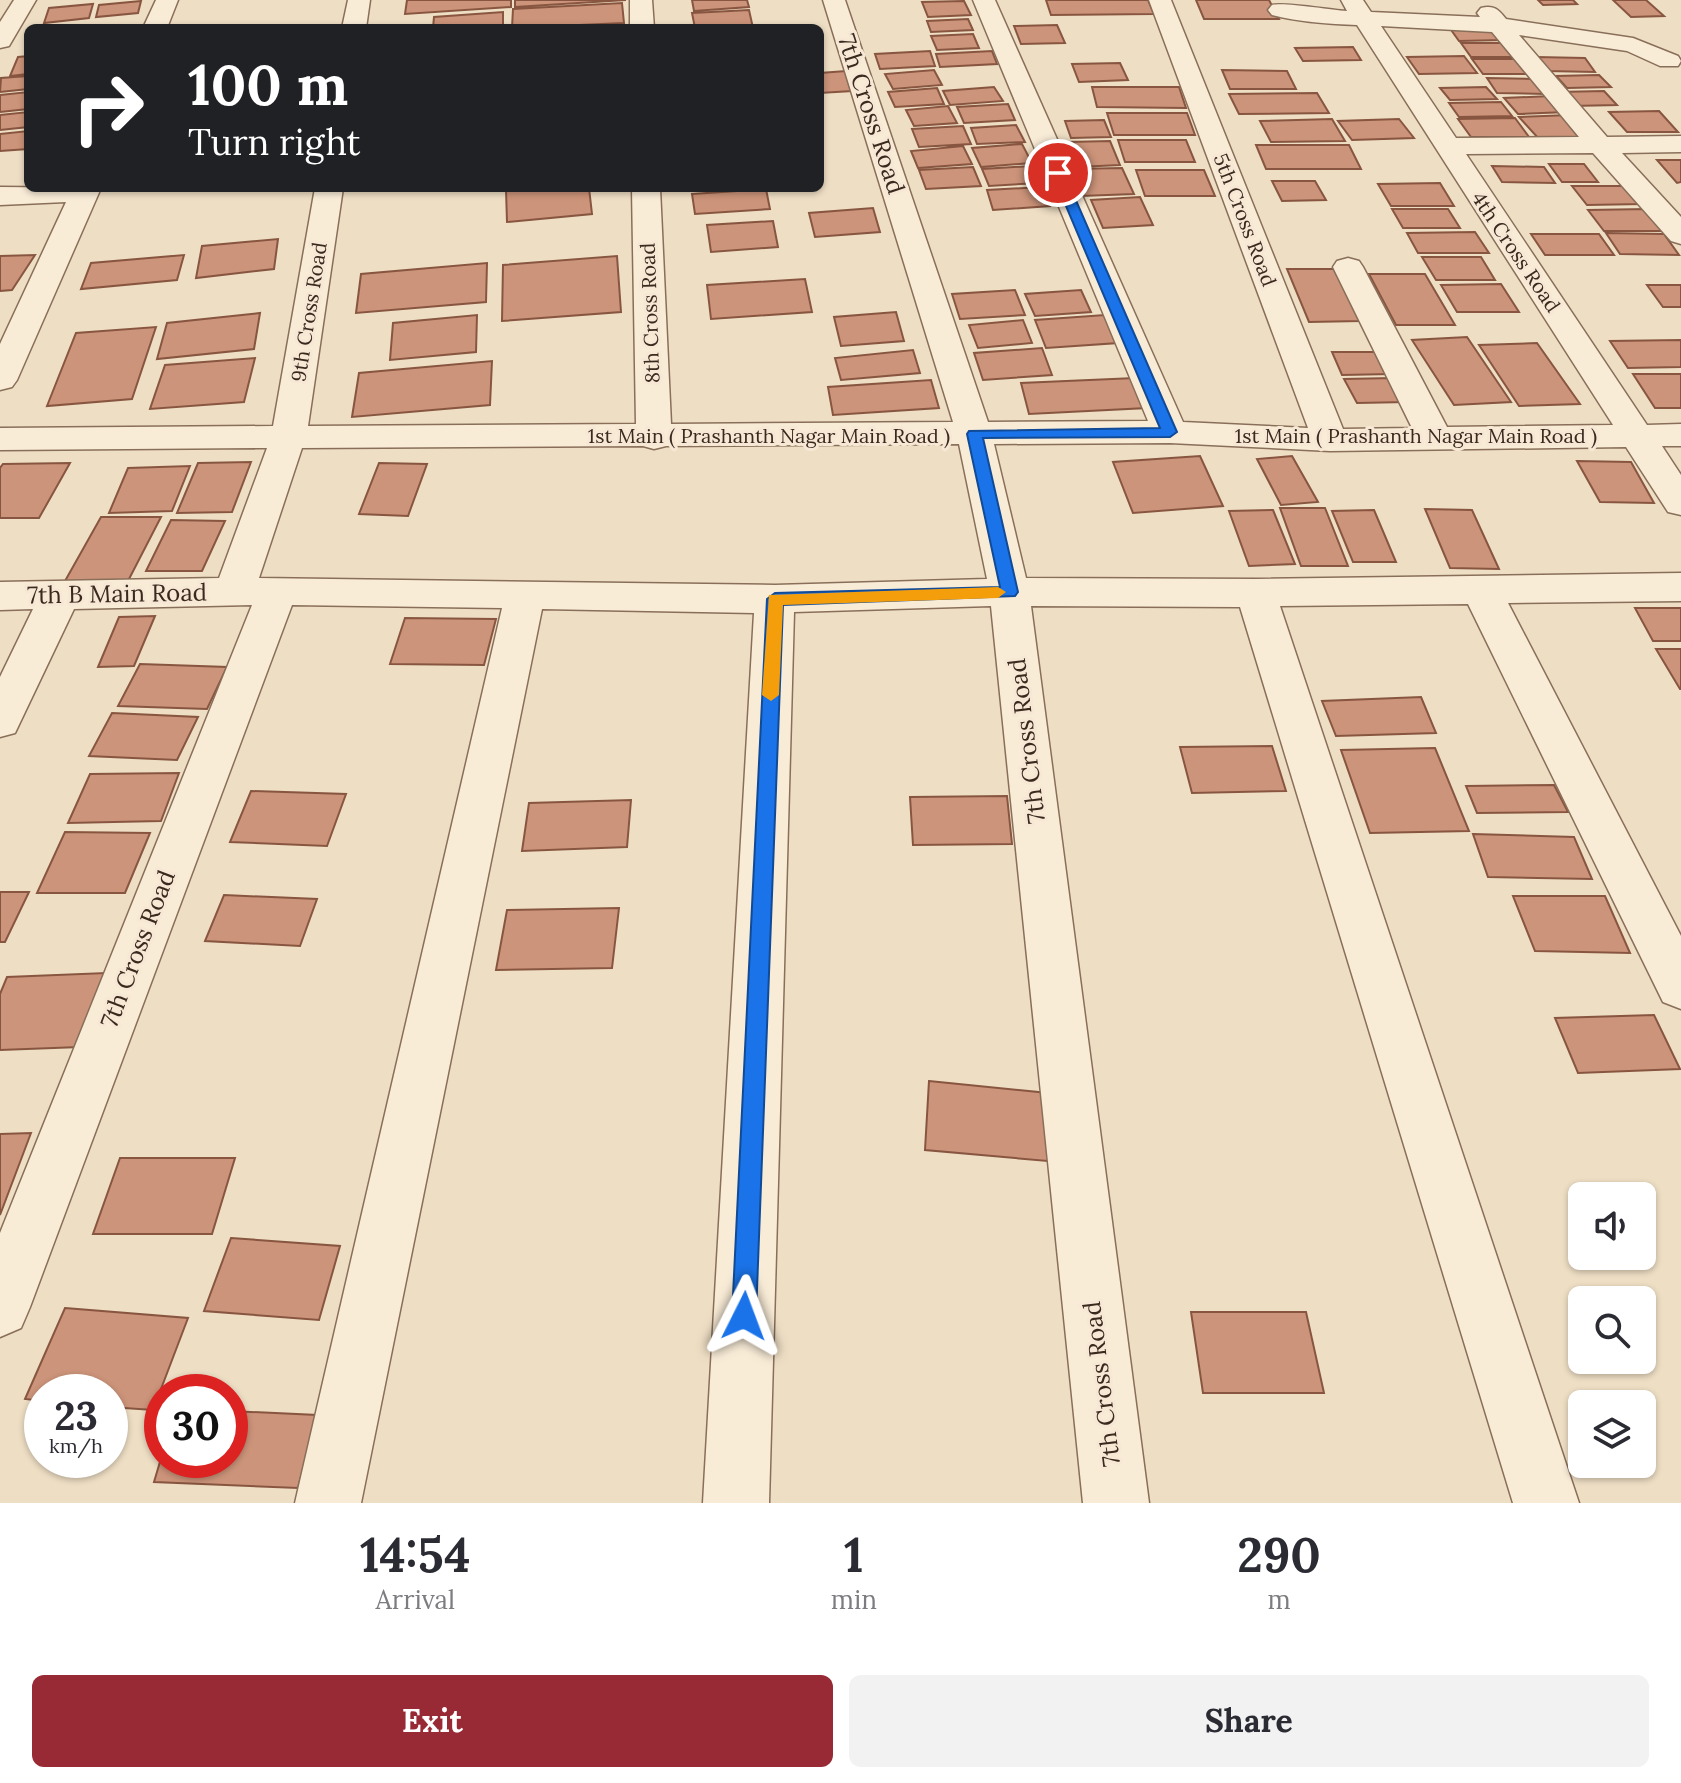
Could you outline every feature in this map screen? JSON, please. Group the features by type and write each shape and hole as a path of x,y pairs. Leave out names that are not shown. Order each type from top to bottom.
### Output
{"street":[{"path":"0,41 25,0"},
{"path":"157,24 167,0"},
{"path":"355,24 359,0"},
{"path":"641,0 642,24"},
{"name":"7th Cross Road","path":"834,0 974,434 1009,592 1116,1503"},
{"path":"984,0 1170,432"},
{"name":"5th Cross Road","path":"1160,0 1330,440"},
{"path":"1478,0 1544,82 1681,235"},
{"path":"1280,10 1310,16 1358,10 1500,25 1633,45 1677,63"},
{"name":"4th Cross Road","path":"1358,10 1681,503"},
{"path":"1445,146 1681,144"},
{"path":"0,196 57,192"},
{"path":"0,380 85,192"},
{"name":"9th Cross Road","path":"256,591 289,435 328,192"},
{"name":"8th Cross Road","path":"646,192 654,438"},
{"path":"1348,267 1435,438"},
{"path":"0,301 36,300"},
{"name":"1st Main ( Prashanth Nagar Main Road )","path":"0,439 289,435 654,438 1170,432 1330,440 1681,435"},
{"name":"7th B Main Road","path":"0,596 256,591 775,599 1009,592 1256,593 1681,587"},
{"name":"7th Cross Road","path":"0,1307 256,591"},
{"path":"1482,591 1681,986"},
{"path":"1256,593 1546,1503"},
{"path":"0,721 60,595"},
{"path":"328,1503 525,596"},
{"path":"736,1503 775,599"}],"building":[{"path":"407,0 511,0 511,7 405,14"},
{"path":"515,0 626,0 515,7"},
{"path":"692,0 747,0 749,7 694,11"},
{"path":"1046,0 1148,0 1154,14 1051,15"},
{"path":"1196,0 1269,0 1279,19 1204,19"},
{"path":"1538,0 1573,0 1577,4 1543,5"},
{"path":"1613,0 1646,0 1664,16 1631,17"},
{"path":"141,1 138,13 96,17 99,5"},
{"path":"964,1 971,15 928,17 922,2"},
{"path":"622,3 624,23 512,24 513,9"},
{"path":"93,4 89,18 44,23 49,8"},
{"path":"749,10 752,24 694,24 692,13"},
{"path":"503,12 503,24 433,24 434,17"},
{"path":"968,19 973,30 931,32 927,21"},
{"path":"1057,25 1065,43 1021,44 1014,26"},
{"path":"1449,27 1486,27 1502,40 1459,41"},
{"path":"973,34 979,48 937,50 931,36"},
{"path":"1461,43 1510,43 1522,57 1471,57"},
{"path":"1353,47 1361,60 1303,61 1295,48"},
{"path":"930,51 935,66 880,69 875,54"},
{"path":"992,51 997,64 940,67 936,54"},
{"path":"24,56 24,74 10,76 18,57"},
{"path":"1464,56 1477,73 1419,74 1407,57"},
{"path":"1536,57 1585,58 1595,72 1546,71"},
{"path":"1472,59 1525,59 1537,74 1483,74"},
{"path":"1120,63 1128,80 1079,82 1072,64"},
{"path":"934,70 942,85 893,89 885,74"},
{"path":"1222,70 1287,71 1296,89 1230,89"},
{"path":"846,71 852,91 824,93 824,73"},
{"path":"1599,75 1611,87 1567,88 1556,76"},
{"path":"24,76 24,89 0,92 1,78"},
{"path":"1487,78 1533,79 1545,94 1497,93"},
{"path":"994,87 1003,101 950,105 943,91"},
{"path":"1092,87 1179,87 1186,108 1097,107"},
{"path":"1486,87 1497,99 1450,100 1440,88"},
{"path":"937,88 944,104 895,107 888,92"},
{"path":"1604,91 1617,105 1571,106 1558,92"},
{"path":"24,92 24,109 0,112 0,95"},
{"path":"1317,93 1329,113 1239,114 1229,94"},
{"path":"1551,96 1566,112 1518,114 1504,98"},
{"path":"1501,102 1512,116 1459,117 1449,103"},
{"path":"1008,104 1015,120 964,123 957,107"},
{"path":"948,106 957,123 914,126 906,110"},
{"path":"1659,111 1678,132 1627,132 1609,112"},
{"path":"24,112 24,127 0,130 0,115"},
{"path":"1107,113 1187,113 1195,135 1114,135"},
{"path":"1570,115 1592,137 1539,139 1519,117"},
{"path":"1515,118 1529,137 1471,137 1458,119"},
{"path":"1332,119 1345,141 1271,142 1260,121"},
{"path":"1399,119 1414,138 1352,140 1338,121"},
{"path":"1104,120 1111,137 1071,138 1065,121"},
{"path":"1016,125 1025,142 977,144 971,128"},
{"path":"963,126 971,144 919,147 912,129"},
{"path":"24,131 24,149 0,151 0,134"},
{"path":"1118,140 1186,140 1195,162 1125,162"},
{"path":"1110,141 1120,165 1077,167 1068,142"},
{"path":"1022,144 1032,163 981,167 972,148"},
{"path":"1256,145 1349,145 1361,169 1266,169"},
{"path":"963,146 972,164 918,168 911,151"},
{"path":"1657,160 1681,160 1681,182 1677,183"},
{"path":"1549,164 1584,164 1598,182 1562,182"},
{"path":"1031,166 1038,183 989,186 982,169"},
{"path":"1492,166 1544,167 1555,183 1502,182"},
{"path":"973,167 981,186 926,189 919,170"},
{"path":"1122,168 1134,194 1081,196 1071,169"},
{"path":"1136,170 1204,170 1215,196 1145,196"},
{"path":"1272,181 1315,181 1326,200 1282,201"},
{"path":"1440,183 1454,206 1391,206 1378,184"},
{"path":"1572,186 1626,186 1642,204 1587,205"},
{"path":"1042,187 1050,206 993,210 987,190"},
{"path":"506,192 589,192 592,214 507,222"},
{"path":"767,192 770,209 695,214 692,194"},
{"path":"1140,197 1153,225 1103,228 1091,200"},
{"path":"873,208 880,232 815,237 809,213"},
{"path":"1392,209 1448,209 1460,228 1403,228"},
{"path":"1648,209 1665,231 1604,231 1588,210"},
{"path":"773,221 778,247 711,252 707,225"},
{"path":"1475,232 1489,253 1418,253 1407,233"},
{"path":"1606,233 1664,234 1679,255 1620,254"},
{"path":"1531,234 1599,234 1614,255 1545,255"},
{"path":"278,239 274,269 196,278 202,246"},
{"path":"35,255 12,290 0,291 0,256"},
{"path":"184,255 177,280 81,289 91,263"},
{"path":"617,256 621,312 502,321 503,265"},
{"path":"1422,257 1481,257 1495,280 1436,280"},
{"path":"487,263 486,302 356,313 361,274"},
{"path":"1287,269 1336,269 1360,321 1309,322"},
{"path":"1369,274 1425,274 1455,325 1396,325"},
{"path":"805,279 812,312 711,319 707,285"},
{"path":"1501,284 1519,312 1457,312 1441,285"},
{"path":"1647,285 1681,285 1681,307 1663,307"},
{"path":"1015,290 1025,315 960,319 952,294"},
{"path":"1081,290 1091,312 1035,316 1025,294"},
{"path":"896,312 904,341 841,346 834,317"},
{"path":"260,313 254,349 157,359 167,323"},
{"path":"477,315 476,352 390,360 393,323"},
{"path":"1105,315 1118,343 1046,348 1035,320"},
{"path":"1023,320 1032,343 978,348 969,325"},
{"path":"156,327 132,399 47,406 76,333"},
{"path":"1467,337 1511,402 1454,405 1412,340"},
{"path":"1681,340 1681,367 1628,368 1610,341"},
{"path":"1537,343 1580,404 1519,406 1479,345"},
{"path":"1042,348 1052,375 983,380 974,353"},
{"path":"913,350 920,373 841,380 835,358"},
{"path":"1332,352 1379,352 1391,374 1342,375"},
{"path":"255,358 244,402 150,409 165,365"},
{"path":"492,361 490,405 352,417 359,373"},
{"path":"1633,374 1681,374 1681,408 1655,408"},
{"path":"1135,378 1147,408 1029,414 1021,383"},
{"path":"1394,378 1407,402 1357,403 1344,379"},
{"path":"931,380 939,408 833,415 828,387"},
{"path":"1200,456 1223,506 1133,513 1113,462"},
{"path":"1292,456 1318,502 1281,505 1257,459"},
{"path":"1577,461 1631,462 1654,503 1600,502"},
{"path":"251,462 232,512 177,513 198,463"},
{"path":"70,463 39,518 0,518 0,468 3,464"},
{"path":"379,463 427,464 408,516 359,514"},
{"path":"190,466 172,511 109,513 128,468"},
{"path":"1280,508 1325,508 1348,566 1301,566"},
{"path":"1425,509 1472,510 1499,569 1450,568"},
{"path":"1273,510 1295,564 1249,566 1229,511"},
{"path":"1374,510 1396,562 1353,562 1332,511"},
{"path":"101,517 161,517 128,581 65,581"},
{"path":"171,520 225,521 202,571 146,571"},
{"path":"1635,608 1681,608 1681,641 1653,641"},
{"path":"155,616 134,666 98,667 119,617"},
{"path":"405,618 496,619 484,665 390,664"},
{"path":"1656,649 1681,649 1681,689 1680,689"},
{"path":"140,664 227,667 207,709 118,706"},
{"path":"1421,697 1436,733 1336,736 1322,701"},
{"path":"112,713 198,717 177,760 89,756"},
{"path":"1272,746 1286,791 1192,793 1180,747"},
{"path":"1435,748 1469,831 1370,833 1341,750"},
{"path":"179,773 161,821 68,823 90,774"},
{"path":"1554,785 1568,812 1477,813 1466,786"},
{"path":"251,791 346,794 327,846 230,842"},
{"path":"1007,796 1012,844 913,845 910,797"},
{"path":"631,800 627,847 522,851 529,803"},
{"path":"65,832 150,833 125,893 37,893"},
{"path":"1473,834 1574,837 1592,879 1488,877"},
{"path":"0,892 29,892 5,942 0,942"},
{"path":"224,895 317,899 300,946 205,941"},
{"path":"1513,896 1605,896 1630,953 1535,951"},
{"path":"619,908 612,968 496,970 507,910"},
{"path":"106,973 80,1047 0,1050 0,994 7,977"},
{"path":"1654,1015 1680,1069 1578,1073 1555,1018"},
{"path":"929,1081 1058,1094 1059,1162 925,1150"},
{"path":"31,1133 0,1215 0,1134"},
{"path":"120,1158 235,1158 212,1234 93,1234"},
{"path":"231,1238 340,1246 319,1320 204,1311"},
{"path":"65,1308 188,1318 167,1374 144,1374 144,1409 128,1408 128,1374 36,1374"},
{"path":"1191,1312 1306,1312 1324,1393 1203,1393"},
{"path":"248,1412 317,1415 298,1488 154,1482 155,1478 248,1478"}],"slow traffic":[{"path":"771,695 775,599 998,592"}],"route":[{"path":"744,1316 775,599 1009,592 974,434 1170,432 1058,173"}]}
